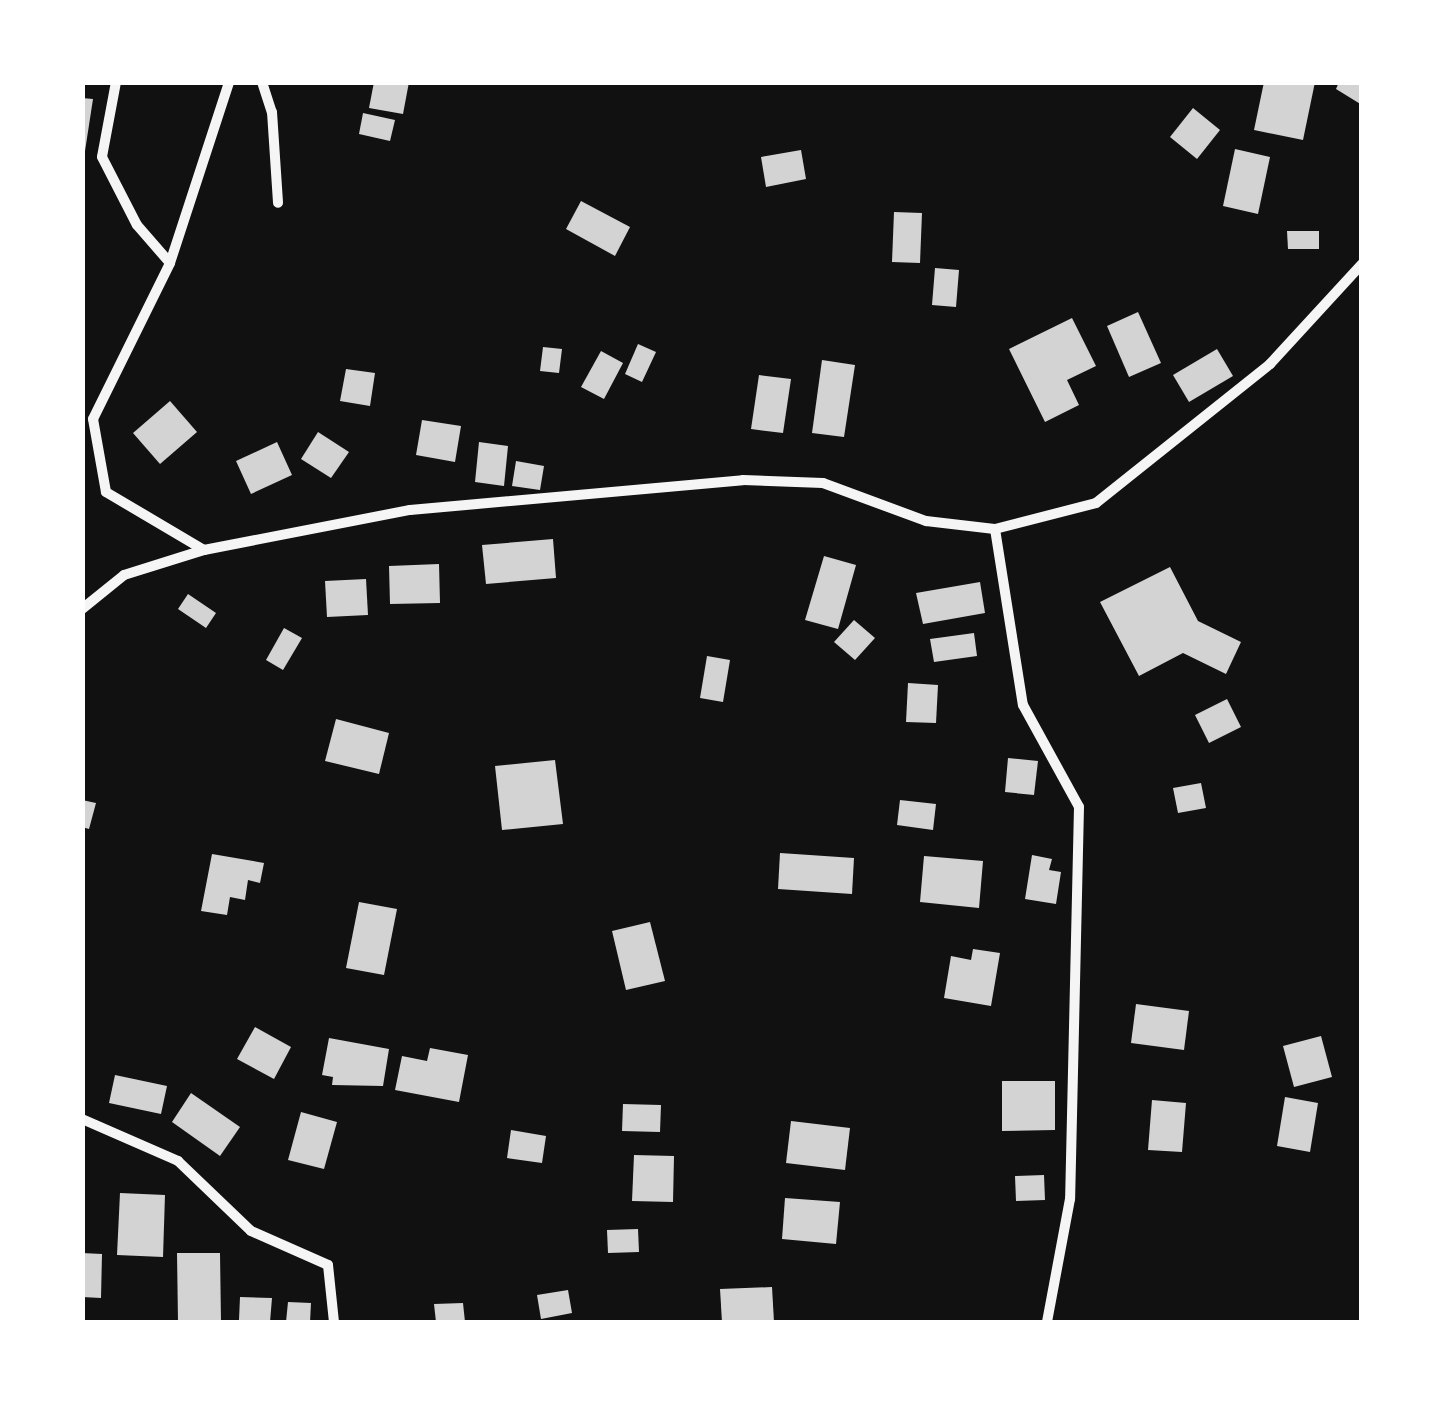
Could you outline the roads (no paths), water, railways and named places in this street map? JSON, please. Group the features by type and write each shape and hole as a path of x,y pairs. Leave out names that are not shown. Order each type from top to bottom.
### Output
{"street":[{"path":"116,82 102,157 137,224 170,263"},
{"path":"204,550 106,492 93,419 170,263 229,82"},
{"path":"262,82 272,112 278,203"},
{"path":"82,609 124,575 204,550 410,510 743,480 822,483 926,521 995,529 1096,503 1270,364 1362,264"},
{"path":"995,529 1023,705 1079,807 1070,1199 1047,1322"},
{"path":"82,1119 178,1161 252,1231 328,1265 334,1322"}]}
